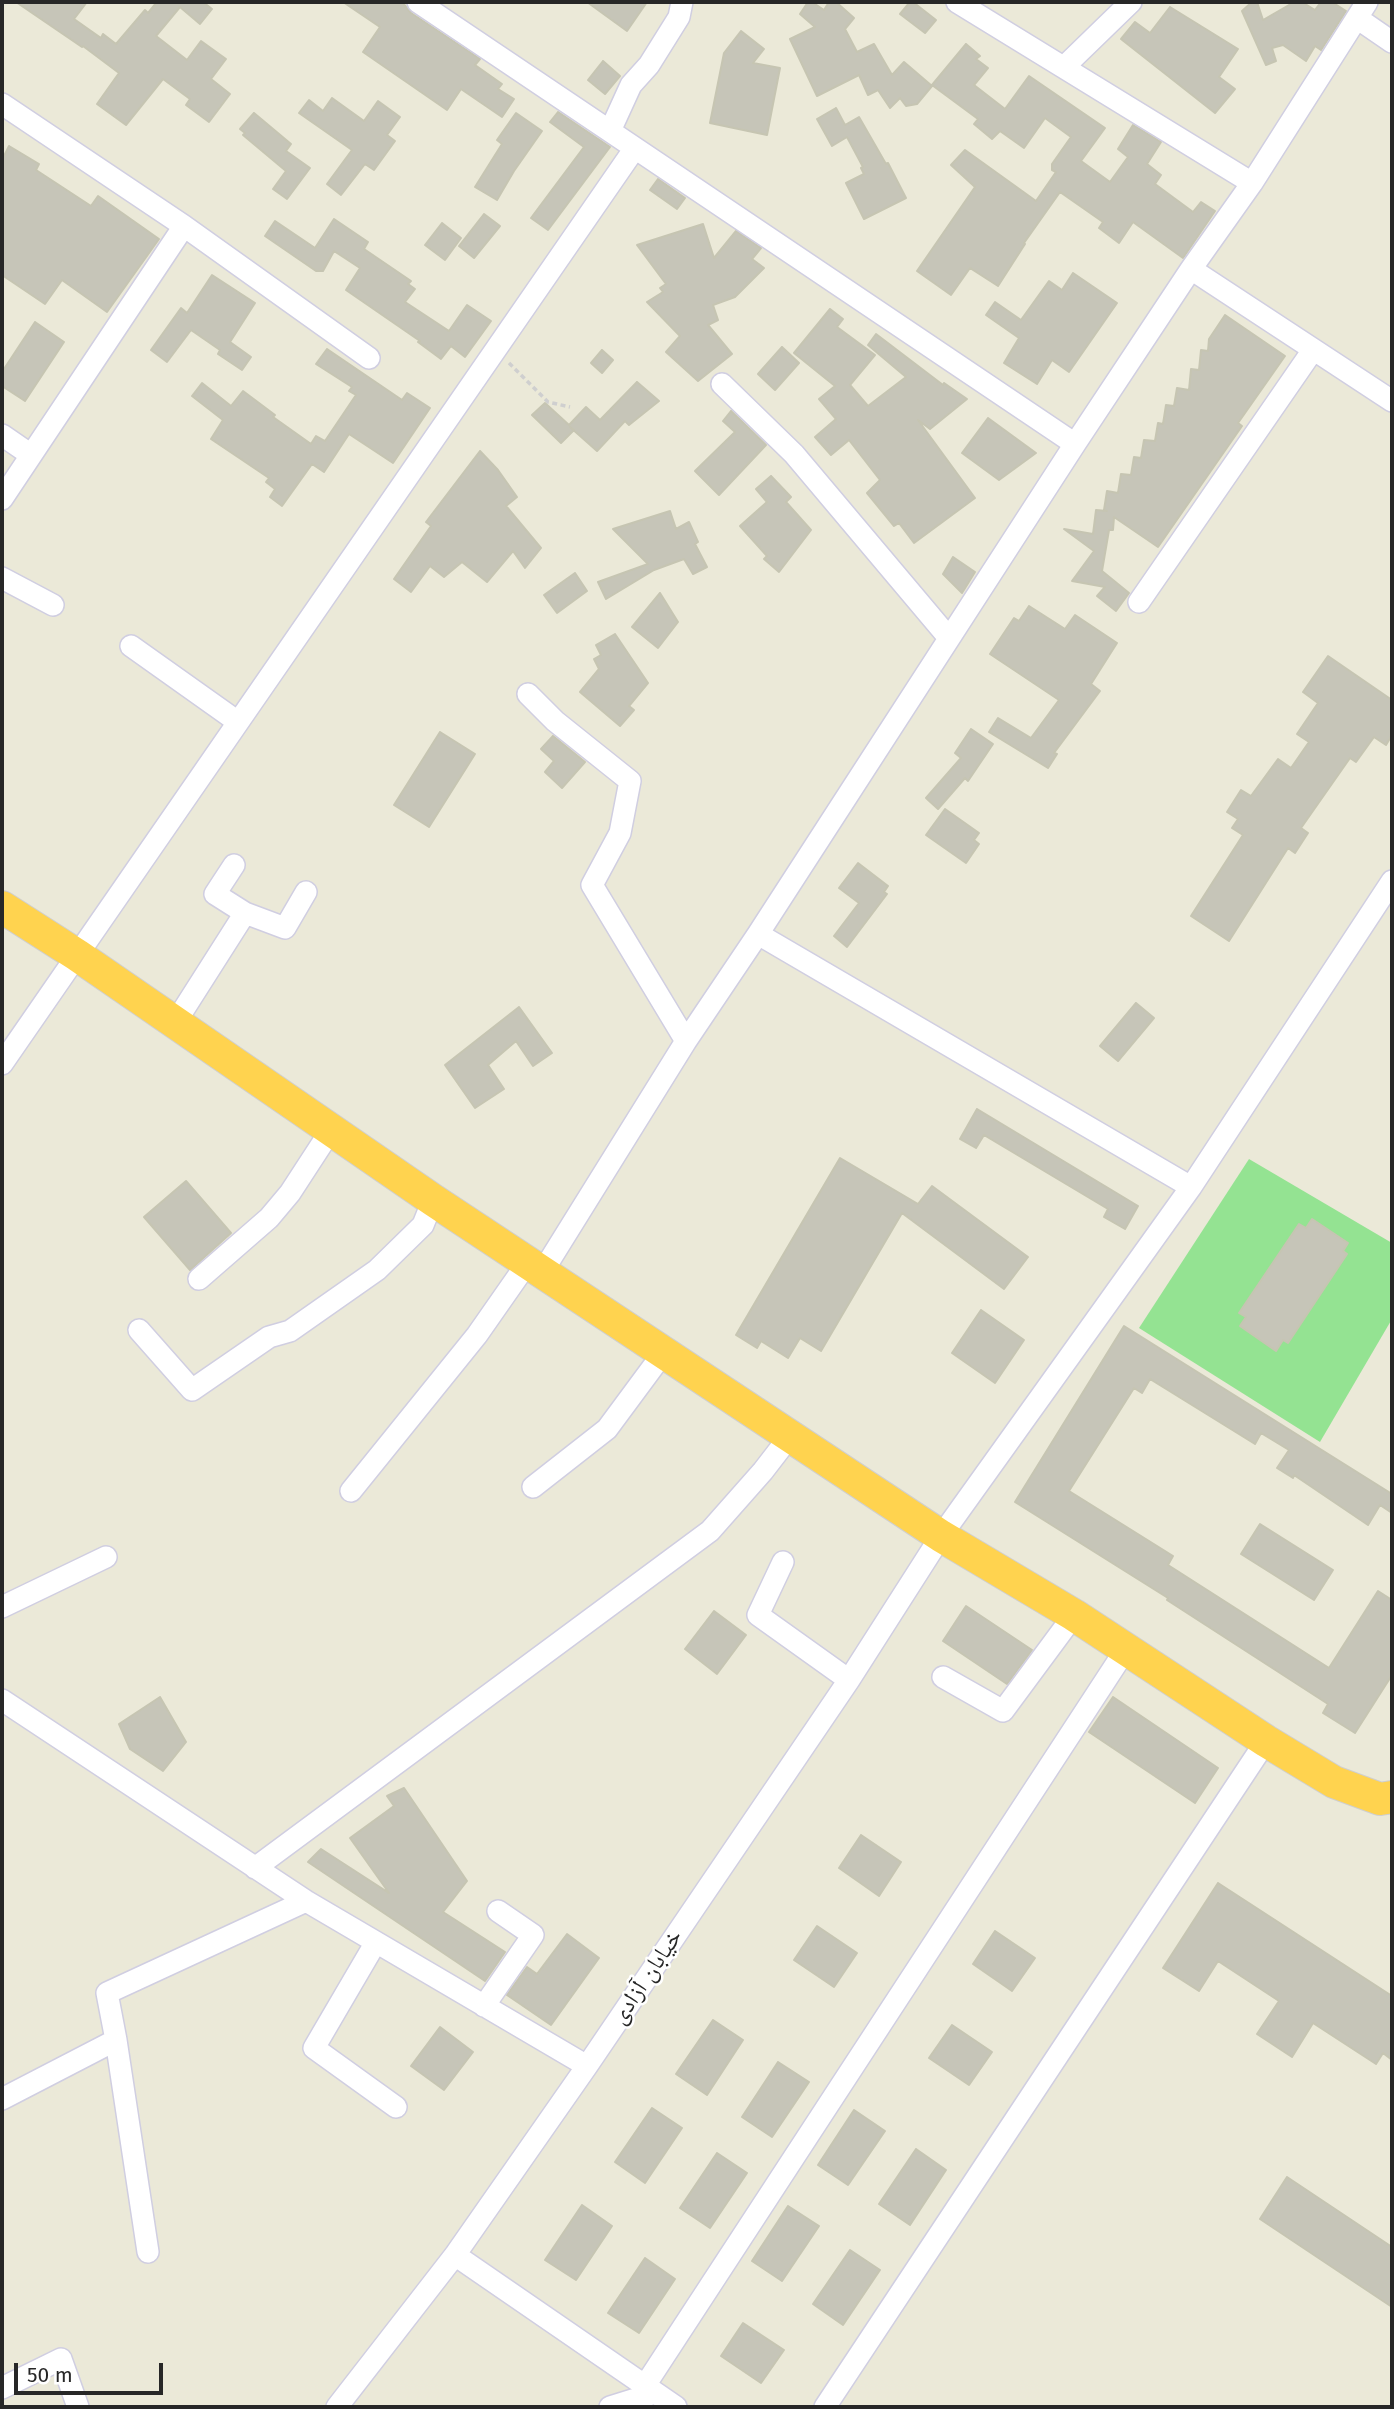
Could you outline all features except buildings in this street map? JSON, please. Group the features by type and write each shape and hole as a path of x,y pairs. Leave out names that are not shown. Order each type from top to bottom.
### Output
{"highway":[{"path":"2,907 433,1200 941,1536 1074,1615 1266,1741 1334,1782 1380,1799 1392,1797"}],"street":[{"path":"418,2 1075,444"},
{"path":"610,131 631,85 649,65 678,17 682,2"},
{"path":"1065,66 1131,2"},
{"path":"963,3 1252,183"},
{"path":"351,1491 536,1266 758,934 1075,444 1252,183 1364,6 1392,42"},
{"path":"3,106 184,226 369,358"},
{"path":"2,1064 635,148"},
{"path":"2,499 184,226"},
{"path":"1191,270 1392,401"},
{"path":"1139,602 1313,350"},
{"path":"722,384 794,454 949,638"},
{"path":"2,435 31,455"},
{"path":"2,578 53,606"},
{"path":"131,646 237,722"},
{"path":"528,694 555,720 630,781 620,833 592,885 686,1041"},
{"path":"234,865 215,894 245,913 285,928 306,892"},
{"name":"خیابان آزادی","path":"337,2407 455,2255 587,2066 849,1680 941,1536 1191,1187 1392,881"},
{"path":"175,1023 245,913"},
{"path":"758,934 1191,1187"},
{"path":"199,1279 268,1218 290,1193 331,1130"},
{"path":"139,1330 192,1390 269,1337 290,1332 377,1270 423,1225 433,1200"},
{"path":"533,1487 607,1429 664,1352"},
{"path":"256,1868 710,1531 764,1471 790,1436"},
{"path":"2,1607 106,1557"},
{"path":"783,1562 758,1615 849,1680"},
{"path":"943,1677 1003,1711 1074,1615"},
{"path":"610,2407 650,2390 1126,1649"},
{"path":"2,1700 306,1901 587,2066"},
{"path":"825,2407 1266,1741"},
{"path":"148,2252 107,1993 306,1901"},
{"path":"484,2006 533,1935 498,1911"},
{"path":"376,1942 314,2048 396,2107"},
{"path":"2,2099 116,2040"},
{"path":"455,2255 676,2407"},
{"path":"2,2388 61,2359 78,2407"}],"path":[{"path":"495,350 548,402 570,407"}],"green space":[{"path":"1249,1159 1392,1243 1392,1319 1320,1442 1139,1328"}]}
